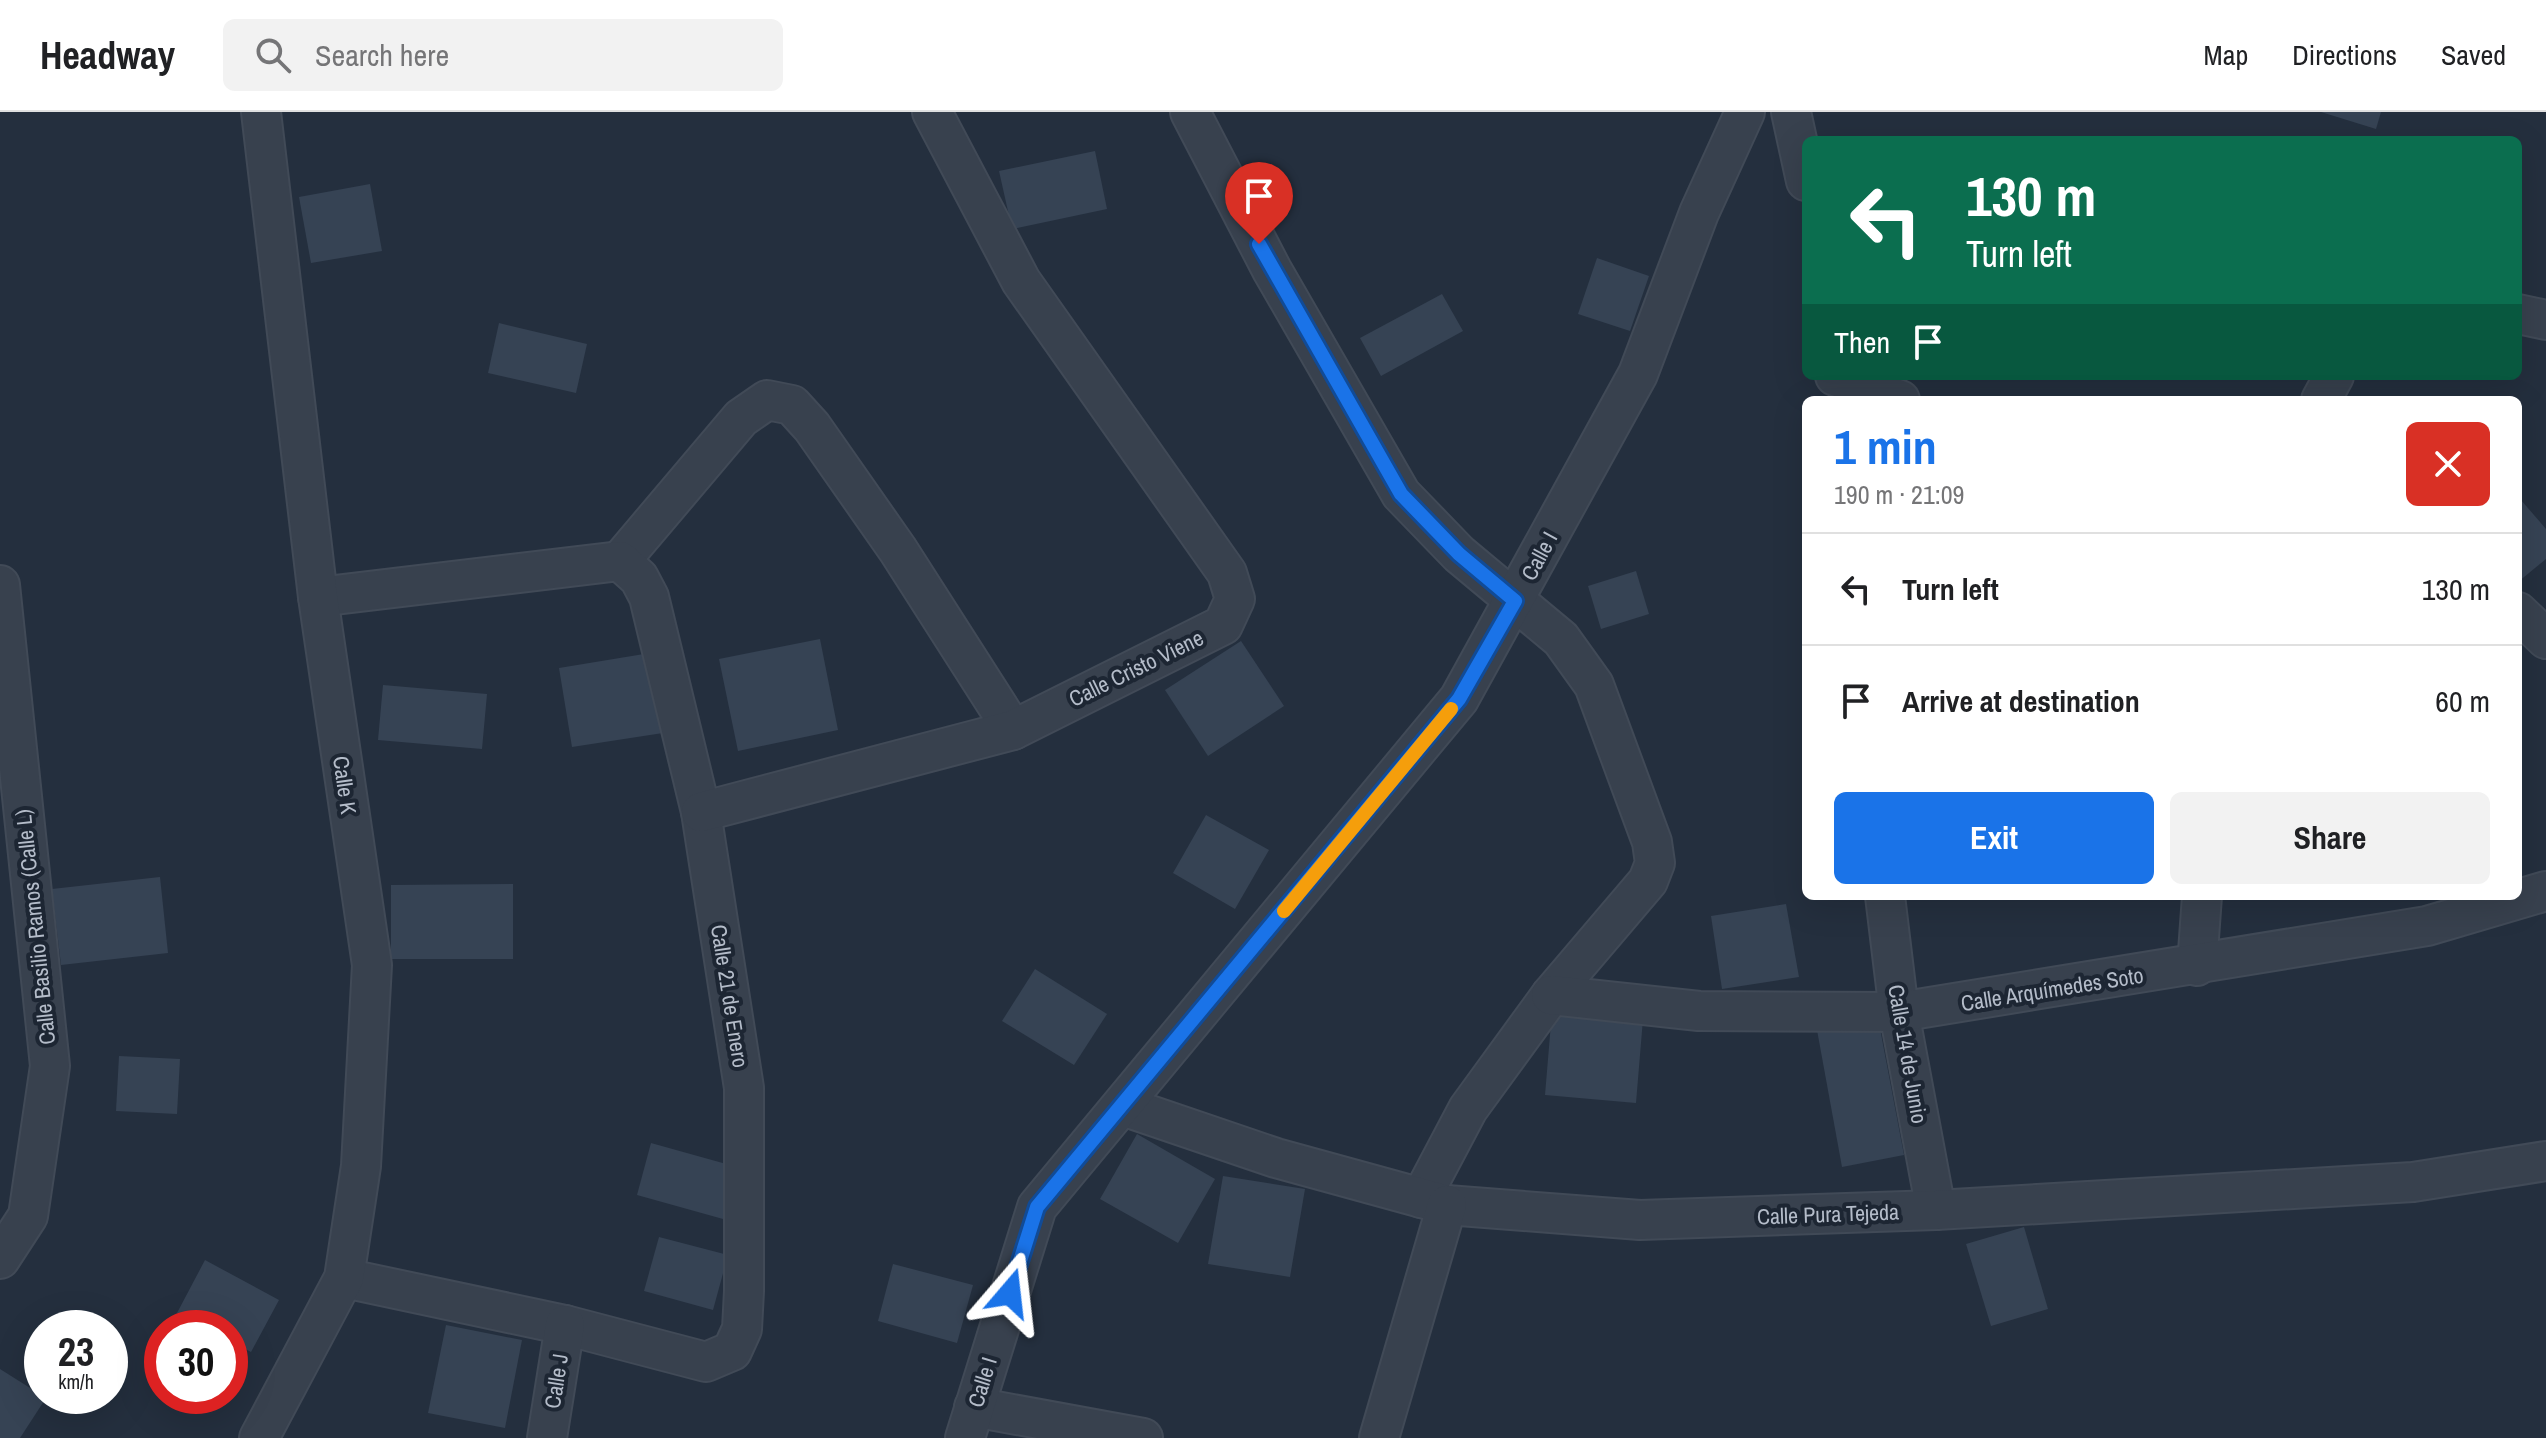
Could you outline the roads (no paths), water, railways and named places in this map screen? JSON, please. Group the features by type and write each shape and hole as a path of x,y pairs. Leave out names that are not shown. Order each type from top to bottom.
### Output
{"street":[{"name":"Calle K","path":"259,1438 344,1278 361,1166 372,965 318,597 261,112"},
{"name":"Calle Cristo Viene","path":"701,812 1013,730 1223,625 1235,599 1227,573 1021,281 932,112"},
{"path":"1190,112 1272,270 1401,494 1459,554 1561,639 1594,685 1652,842 1655,863 1648,881 1551,995 1468,1109 1434,1202 1379,1438"},
{"name":"Calle I","path":"970,1422 1037,1207 1459,699 1638,374 1699,213 1745,112"},
{"path":"1791,112 1802,163"},
{"path":"2522,315 2546,320"},
{"path":"1843,380 1889,396"},
{"path":"318,597 620,561 741,418 767,400 792,405 812,427 898,550 1013,730"},
{"name":"Calle 21 de Enero","path":"344,1278 565,1325 706,1362 732,1351 742,1329 744,1088 701,812 649,597 639,578 620,561"},
{"name":"Calle Basilio Ramos (Calle L)","path":"0,585 50,1066 0,1259"},
{"path":"2522,616 2546,639"},
{"name":"Calle Arquímedes Soto","path":"2522,898 2546,891"},
{"name":"Calle 14 de Junio","path":"1885,900 1899,1012 1936,1210"},
{"path":"2197,966 2202,900"},
{"name":"Calle Arquímedes Soto","path":"1551,995 1699,1011 1899,1012 2197,966 2427,926 2515,900"},
{"name":"Calle Pura Tejeda","path":"1123,1106 1276,1158 1434,1202 1640,1220 1936,1210 2413,1182 2546,1161"},
{"name":"Calle J","path":"547,1438 565,1325"},
{"path":"970,1422 1143,1438"}]}
